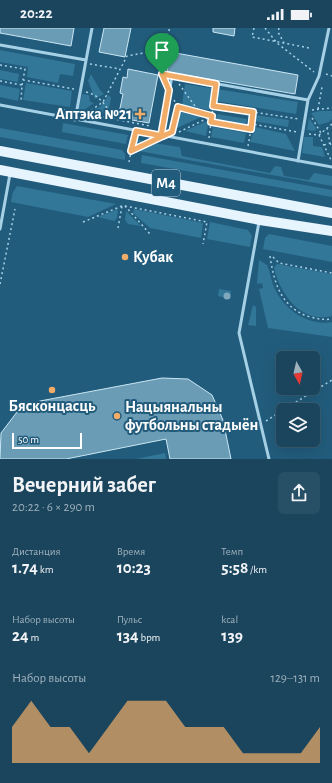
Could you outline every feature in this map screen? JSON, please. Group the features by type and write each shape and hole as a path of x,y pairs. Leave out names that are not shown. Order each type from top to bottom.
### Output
{"main road":[{"name":"М4","path":"0,151 332,213"},
{"name":"М4","path":"0,170 260,220 332,231"}],"lane":[{"path":"75,120 92,28"},
{"path":"298,161 308,100 319,76 329,28"},
{"path":"0,45 86,62"},
{"path":"162,74 308,100"},
{"path":"162,136 169,90 173,76"},
{"path":"0,106 332,167"},
{"path":"0,229 10,172"},
{"path":"260,220 238,333 269,459"}],"path":[{"path":"162,74 160,50 170,28"},
{"path":"254,28 252,37 309,48"},
{"path":"265,28 276,41 319,76"},
{"path":"279,28 278,32 284,43"},
{"path":"87,113 103,102 126,56 160,50"},
{"path":"86,62 120,69"},
{"path":"0,65 25,69 20,104"},
{"path":"324,74 332,76"},
{"path":"173,76 200,113"},
{"path":"23,80 94,93 103,102 113,118"},
{"path":"0,81 22,85"},
{"path":"208,139 216,84"},
{"path":"131,151 172,132 178,107 169,90"},
{"path":"213,106 305,120"},
{"path":"178,107 212,116"},
{"path":"322,133 309,114 312,109 332,108"},
{"path":"248,146 253,112"},
{"path":"179,132 212,116"},
{"path":"211,122 251,129"},
{"path":"129,162 137,123"},
{"path":"252,124 319,135 332,124"},
{"path":"327,128 332,148"},
{"path":"319,135 331,160"},
{"path":"324,145 330,143"},
{"path":"118,228 122,206"},
{"path":"125,206 150,234"},
{"path":"83,222 125,206 207,222 203,244"},
{"path":"0,284 14,209"},
{"path":"270,256 275,283 285,301 294,309 303,314 319,319 332,319"},
{"path":"273,257 279,263 332,273"},
{"path":"294,403 332,380"},
{"path":"260,424 276,414"}],"shaded area":[{"path":"0,50 75,64 73,76 60,74 58,83 27,77 28,67 0,62"},
{"path":"0,70 19,74 18,82 0,79"},
{"path":"91,74 104,94 95,99 88,81"},
{"path":"26,83 72,91 70,107 23,100"},
{"path":"185,84 298,102 296,114 210,100 209,110 182,105"},
{"path":"0,85 20,89 18,101 0,97"},
{"path":"82,94 89,95 90,102 94,103 84,110 78,109"},
{"path":"109,95 111,98 108,114 86,112 100,107"},
{"path":"332,111 332,119 329,122 319,125 311,113"},
{"path":"180,112 201,117 175,129"},
{"path":"217,114 247,119 246,127 215,121"},
{"path":"255,115 289,120 288,127 254,121"},
{"path":"309,118 316,128 315,131 307,130"},
{"path":"209,120 206,136 185,131"},
{"path":"63,123 128,135 126,144 62,132"},
{"path":"213,127 246,133 244,143 211,137"},
{"path":"255,127 286,134 295,151 250,142"},
{"path":"0,128 122,150 125,154 125,160 0,137"},
{"path":"304,137 313,137 313,146 322,147 325,157 302,153"},
{"path":"137,139 150,143 136,149 134,147"},
{"path":"153,143 180,147 182,156 270,173 275,166 281,167 284,176 309,180 314,173 332,176 332,186 139,151"},
{"path":"142,155 332,190 332,197 141,163"},
{"path":"17,186 116,204 88,217 11,202 13,192"},
{"path":"118,209 117,218 114,221 98,217"},
{"path":"134,209 203,223 201,238 150,228 133,213"},
{"path":"126,211 141,226 128,224 125,220"},
{"path":"210,222 248,230 252,236 250,247 207,239"},
{"path":"269,234 332,246 332,262 263,249 265,238"},
{"path":"259,260 267,265 274,288 286,305 299,316 315,322 332,322 332,337 268,328 259,289 263,288 262,283 257,284"},
{"path":"277,264 332,274 332,316 311,316 294,305 281,288 274,268"},
{"path":"219,289 231,291 230,299 218,296"},
{"path":"253,305 256,307 256,326 248,325"},
{"path":"165,453 166,459 136,459"}],"building":[{"path":"0,28 74,28 71,46 0,33"},
{"path":"104,28 131,28 125,57 99,52"},
{"path":"213,28 235,28 234,36 213,32"},
{"path":"170,52 298,75 295,94 167,72"},
{"path":"128,69 158,75 149,123 132,120 133,115 119,113 123,94 120,93 123,77 127,78"},
{"name":"Нацыянальны футбольны стадыён","path":"162,378 188,379 212,395 223,420 231,459 170,459 166,439 66,459 0,459 1,433 17,412 40,401"}],"place":[{"name":"Аптэка №21","path":"140,114"},
{"name":"Кубак","path":"125,257"},
{"name":"Бясконцасць","path":"52,390"},
{"name":"Нацыянальны футбольны стадыён","path":"117,416"}],"route":[{"path":"162,74 169,90 161,136 163,136 131,151 136,131 163,136 172,132 178,107 212,116 211,122 251,129 253,112 213,106 216,84 162,74"}]}
